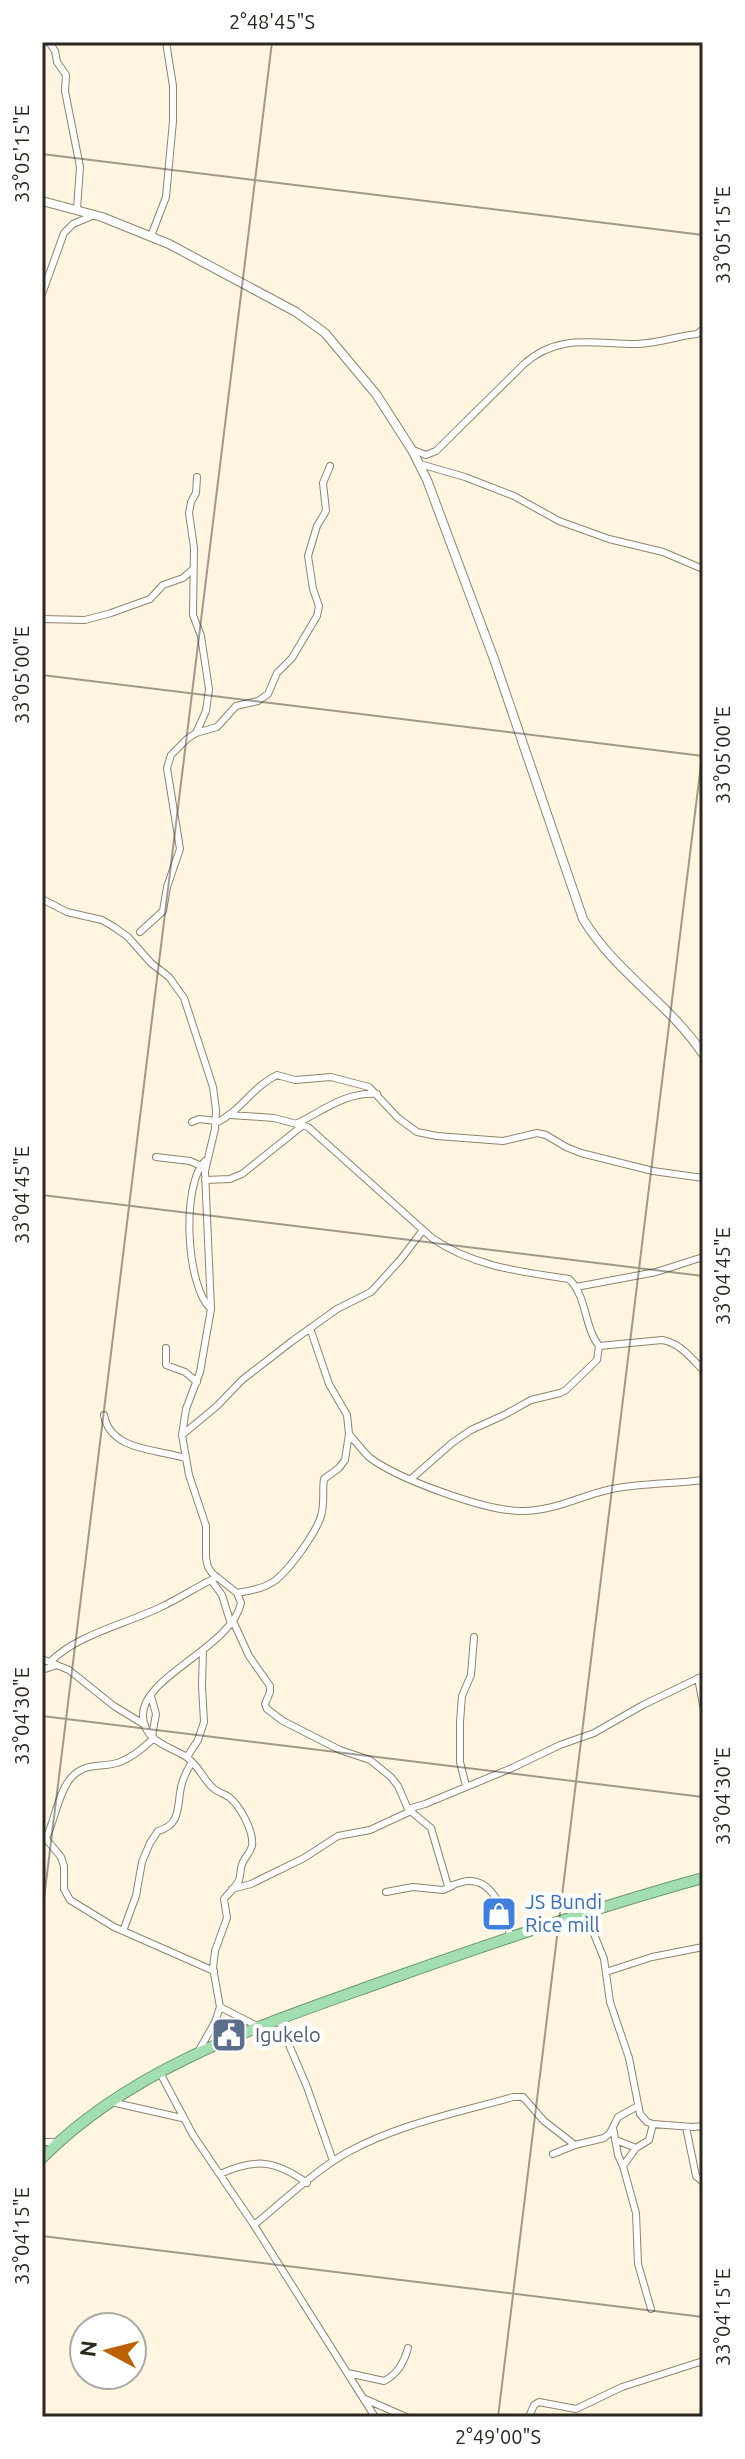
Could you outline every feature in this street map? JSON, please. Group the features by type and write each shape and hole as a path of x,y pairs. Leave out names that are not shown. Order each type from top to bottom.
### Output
{"highway":[{"path":"42,2158 109,2102 197,2052 278,2019 511,1937 703,1878"}],"street":[{"path":"49,42 66,75 65,91 80,167 77,209"},
{"path":"151,236 166,197 173,121 173,75 166,42"},
{"path":"42,201 77,209 151,236 296,312 325,333 376,394 420,464 494,659 583,919 596,941 692,1037 703,1054"},
{"path":"42,294 64,233 73,224 94,215"},
{"path":"412,450 426,455 436,451 536,353 563,343 643,343 697,334 703,329"},
{"path":"420,464 514,496 559,521 613,540 663,552 703,569"},
{"path":"140,932 163,911 167,887 180,849 168,762 179,746 196,733 217,727 236,706 258,701 268,694 277,673 289,662 317,616 319,606 308,556 317,526 326,511 323,483 330,466"},
{"path":"196,733 206,711 209,689 201,636 193,615 193,532 189,513 196,495 197,477"},
{"path":"42,619 79,620 111,613 150,599 163,585 183,578 193,568"},
{"path":"42,899 67,912 102,920 114,927 175,984 184,998 213,1087 216,1122 203,1164 197,1172 190,1203 191,1249 201,1297 211,1309"},
{"path":"192,1122 199,1119 216,1122 231,1115 264,1081 280,1074 295,1080 339,1078 369,1087 398,1118 417,1132 450,1138 503,1141 537,1133 581,1153 653,1171 703,1178"},
{"path":"205,1180 230,1179 242,1174 299,1125 341,1100 360,1093 377,1094"},
{"path":"231,1115 274,1118 299,1125 317,1135 423,1230 442,1245 466,1257 515,1271 569,1279 576,1287 593,1338 599,1346 597,1360 566,1390 531,1400 471,1430 411,1479"},
{"path":"156,1157 203,1164"},
{"path":"203,1164 211,1309 197,1382 186,1409 182,1435 185,1458 206,1526 206,1558 232,1622 249,1656 270,1686 265,1704 267,1709 283,1721 379,1766 398,1786 410,1810 431,1828 446,1883 453,1886"},
{"path":"182,1435 242,1380 310,1328 337,1309 371,1292 423,1230"},
{"path":"576,1287 656,1272 703,1257"},
{"path":"237,1593 251,1591 280,1576 313,1533 321,1516 324,1479 345,1460 349,1434 347,1415 329,1384 310,1328"},
{"path":"599,1346 662,1340 672,1342 703,1370"},
{"path":"166,1348 166,1365 185,1372 197,1382"},
{"path":"104,1415 110,1432 122,1441 185,1458"},
{"path":"349,1434 369,1456 411,1479 442,1492 507,1510 555,1507 610,1489 703,1480"},
{"path":"197,2052 220,2007 214,1971 215,1951 227,1918 224,1899 238,1883 252,1839 233,1801 213,1787 189,1759 166,1748 153,1737 145,1725 143,1711 162,1683 232,1622 241,1603 237,1593 214,1579"},
{"path":"42,1670 75,1644 163,1606 214,1579"},
{"path":"466,1786 460,1762 460,1722 462,1696 471,1675 474,1637"},
{"path":"123,1931 146,1851 158,1831 167,1829 175,1821 183,1779 204,1722 203,1649"},
{"path":"50,1662 82,1679 124,1714 145,1725"},
{"path":"232,1889 251,1884 298,1861 338,1836 370,1830 560,1745 594,1733 700,1677 703,1705"},
{"path":"151,1696 156,1714 153,1737 128,1758 117,1763 95,1764 74,1775 65,1787 44,1836 61,1857 64,1889 70,1900 123,1931 214,1971"},
{"path":"386,1892 413,1887 443,1890 470,1881 488,1888 501,1908 511,1937"},
{"path":"585,1912 599,1943 610,2002 629,2058 643,2119 653,2124 703,2126"},
{"path":"606,1972 652,1957 703,1947"},
{"path":"220,2007 259,2027"},
{"path":"278,2019 307,2087 333,2161"},
{"path":"159,2071 182,2118 254,2225 375,2417"},
{"path":"254,2225 333,2161 381,2136 517,2096 523,2097 544,2121 575,2145"},
{"path":"109,2102 182,2118"},
{"path":"553,2154 604,2138 618,2117 638,2106"},
{"path":"623,2166 636,2148 649,2140 653,2124"},
{"path":"686,2127 693,2169 703,2182"},
{"path":"613,2128 636,2213 638,2264 651,2309"},
{"path":"616,2140 636,2148"},
{"path":"42,2142 59,2142"},
{"path":"220,2174 249,2163 279,2166 307,2183"},
{"path":"348,2373 384,2381 403,2364 408,2348"},
{"path":"529,2417 534,2405 539,2402 576,2409 622,2387 703,2361"},
{"path":"364,2399 406,2417"}],"place":[{"name":"JS Bundi Rice mill","path":"499,1914"},
{"name":"Igukelo","path":"229,2035"}]}
